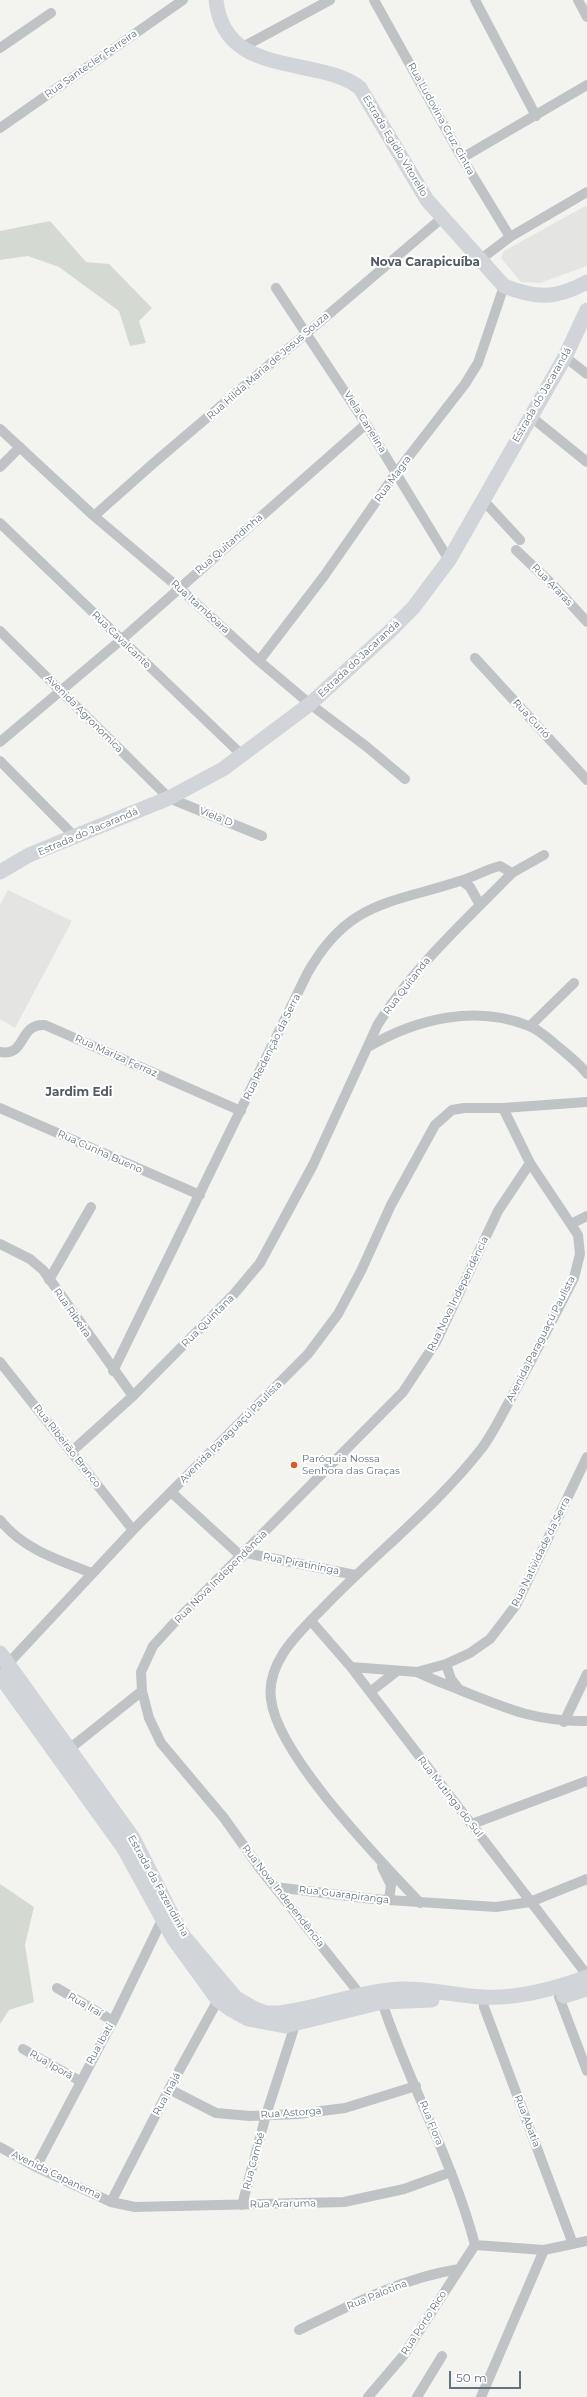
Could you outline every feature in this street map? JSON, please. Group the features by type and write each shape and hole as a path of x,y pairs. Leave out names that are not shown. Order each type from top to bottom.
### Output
{"main road":[{"name":"Estrada Egídio Vitorello","path":"216,0 217,11 225,33 242,48 259,55 336,75 354,83 366,97 427,200 442,218 482,259 504,286"},
{"path":"504,286 532,296 560,294 587,282"},
{"name":"Estrada do Jacarandá","path":"0,872 29,855 169,798 243,756 310,704 413,608 449,560 482,498 565,356 587,310"},
{"name":"Estrada da Fazendinha","path":"3,1663 133,1838 181,1933 224,1996 266,2013 370,2001 428,2000 520,2005 559,1997 587,1989"},
{"name":"Estrada da Fazendinha","path":"0,1676 123,1847 162,1920 224,1996 248,2019 275,2025 295,2025 370,2001 382,1990 420,1989 484,2002 536,1992 587,1976"}],"street":[{"name":"Rua Santecler Ferreira","path":"0,128 183,0"},
{"path":"242,48 330,0"},
{"name":"Rua Ludovina Cruz Cintra","path":"374,0 462,158 510,237"},
{"path":"475,0 536,116"},
{"path":"578,0 587,17"},
{"path":"0,48 50,13"},
{"path":"462,158 587,86"},
{"path":"482,259 510,237 587,192"},
{"name":"Rua Hilda Maria de Jesus Souza","path":"94,516 307,332 442,218"},
{"name":"Rua Magra","path":"259,661 324,576 396,473 465,384 478,363 504,286"},
{"name":"Viela Canelina","path":"276,288 307,332 366,424 449,560"},
{"path":"565,356 587,374"},
{"path":"530,416 587,462"},
{"name":"Rua Quitandinha","path":"0,742 121,640 366,424"},
{"name":"Rua Itamboara","path":"0,429 94,516 179,588 259,661 310,704 367,747 405,779"},
{"path":"0,467 20,447"},
{"name":"Rua Araras","path":"482,498 518,545 587,622"},
{"name":"Rua Cavalcante","path":"0,523 243,756"},
{"name":"Avenida Agronomica","path":"0,631 169,798"},
{"name":"Rua Curió","path":"475,658 587,780"},
{"path":"0,761 75,837"},
{"name":"Viela D","path":"169,798 262,836"},
{"path":"512,873 544,855"},
{"name":"Rua Redenção da Serra","path":"113,1372 241,1111 306,974 326,944 344,925 378,905 462,881 500,866 512,873"},
{"name":"Rua Quitanda","path":"313,1165 378,1024 423,964 512,873"},
{"path":"462,881 470,887 480,905"},
{"path":"530,1026 574,983"},
{"path":"368,1047 388,1036 411,1027 468,1015 490,1015 530,1026 554,1043 587,1074"},
{"name":"Rua Mariza Ferraz","path":"0,1052 8,1053 16,1050 30,1028 37,1024 45,1025 241,1111"},
{"path":"503,1108 587,1102"},
{"name":"Rua Cunha Bueno","path":"0,1108 200,1195"},
{"name":"Avenida Paraguaçú Paulista","path":"3,1663 308,1354 330,1325 361,1271 391,1205 435,1125 452,1110 464,1108 503,1108 530,1163 571,1224 580,1244 580,1254 574,1278 483,1446 427,1509 387,1548 355,1575 289,1645 276,1666 270,1686 272,1709 277,1725 296,1755 380,1862 416,1902"},
{"name":"Rua Nova Independência","path":"370,2001 275,1887 219,1812 161,1743 149,1718 142,1691 141,1672 153,1646 403,1392 436,1342 498,1211 530,1163"},
{"name":"Rua Quintana","path":"71,1452 133,1396 250,1276 268,1250 313,1165"},
{"path":"49,1280 91,1207"},
{"path":"571,1224 587,1216"},
{"name":"Rua Ribeira","path":"0,1244 30,1259 43,1270 113,1372 133,1396"},
{"name":"Rua Ribeirão Branco","path":"0,1362 133,1530"},
{"name":"Rua Natividade da Serra","path":"351,1667 417,1672 446,1664 470,1653 490,1639 503,1624 528,1582 587,1457"},
{"path":"171,1492 244,1555"},
{"path":"0,1520 10,1532 31,1548 92,1573"},
{"name":"Rua Piratininga","path":"244,1555 355,1575"},
{"name":"Rua Mutinga do Sul","path":"311,1621 351,1667 587,1976"},
{"path":"446,1664 451,1680 459,1690"},
{"path":"370,1692 397,1671"},
{"path":"417,1672 439,1683 527,1715 564,1722 587,1721"},
{"path":"564,1722 587,1674"},
{"path":"68,1750 142,1691"},
{"path":"472,1824 587,1781"},
{"name":"Avenida Paraguaçú Paulista","path":"380,1862 391,1885 389,1900"},
{"path":"416,1902 496,1908 530,1902 587,1879"},
{"name":"Rua Guarapiranga","path":"275,1887 416,1902"},
{"path":"288,1903 300,1890"},
{"name":"Rua Ibati","path":"36,2167 113,2021 162,1920"},
{"name":"Rua Iraí","path":"57,1988 113,2021"},
{"name":"Rua Inajá","path":"111,2202 169,2089 224,1996"},
{"path":"559,1997 587,2071"},
{"name":"Rua Flora","path":"370,2001 393,2035 416,2086 451,2172 475,2245"},
{"name":"Rua Abatia","path":"484,2002 573,2244"},
{"name":"Rua Cambé","path":"242,2205 266,2115 295,2025"},
{"name":"Rua Iporã","path":"23,2049 80,2081"},
{"name":"Rua Astorga","path":"169,2089 216,2113 230,2116 298,2114 345,2108 416,2086"},
{"name":"Avenida Capanema","path":"0,2147 36,2167 111,2202"},
{"name":"Rua Araruma","path":"111,2202 135,2207 344,2202 404,2189 451,2172"},
{"path":"475,2245 544,2250 587,2241"},
{"name":"Rua Porto Rico","path":"368,2397 403,2356 475,2245"},
{"path":"481,2397 544,2250"},
{"name":"Rua Palotina","path":"299,2330 361,2300 396,2286 426,2276 459,2269"},
{"path":"417,2397 442,2356"}],"shaded area":[{"path":"587,205 587,266 540,283 521,282 501,258 504,251"},
{"path":"50,221 86,262 109,264 152,308 139,321 146,343 130,346 119,311 59,267 28,256 0,260 0,231"},
{"path":"8,890 72,921 15,1028 0,1019 0,905"},
{"path":"0,1884 34,1907 25,1945 34,2002 9,2010 0,2024"}],"place":[{"name":"Paróquia Nossa Senhora das Graças","path":"294,1465"}],"district":[{"name":"Nova Carapicuíba","path":"425,262"},
{"name":"Jardim Edi","path":"79,1092"}]}
